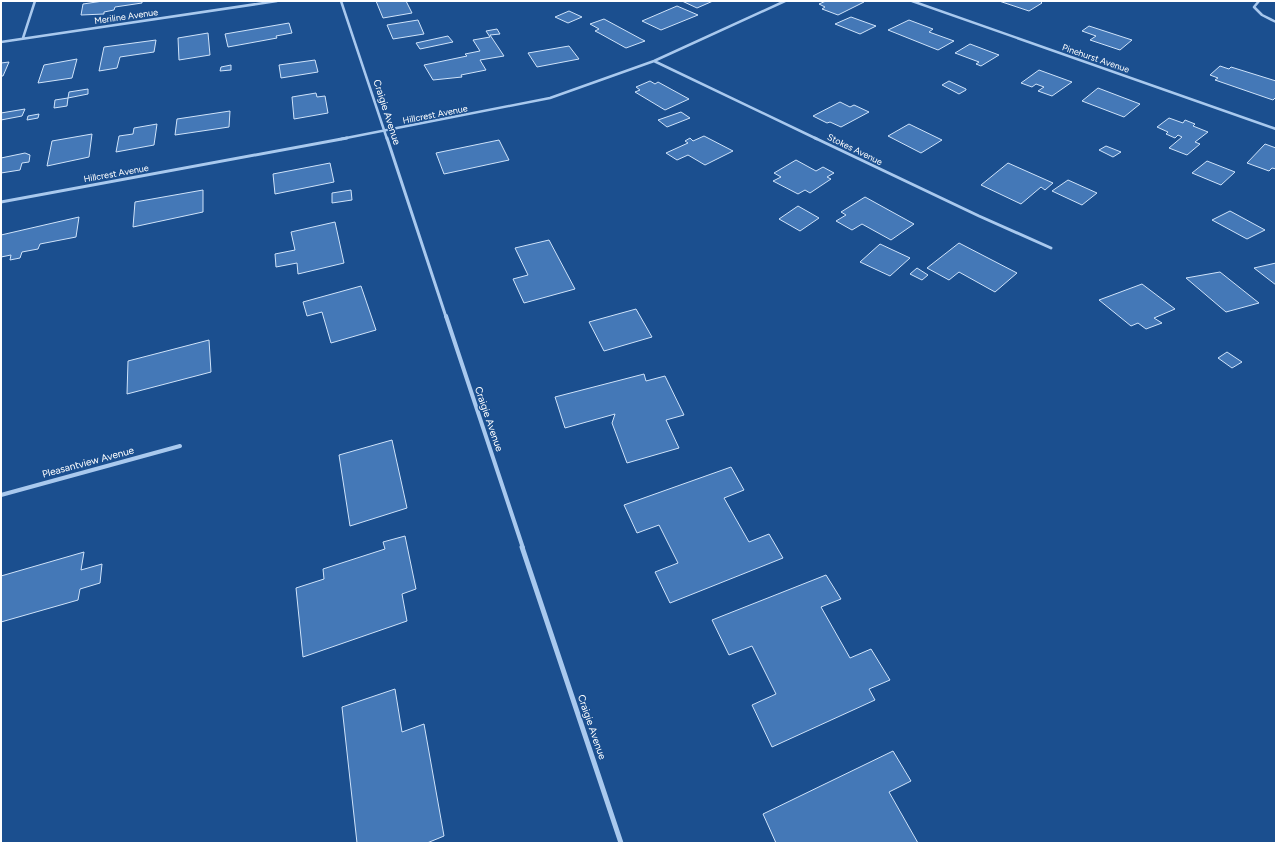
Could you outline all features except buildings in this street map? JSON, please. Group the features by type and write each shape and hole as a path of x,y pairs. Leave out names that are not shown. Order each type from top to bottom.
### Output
{"street":[{"path":"23,38 35,1"},
{"name":"Meriline Avenue","path":"1,42 277,1"},
{"name":"Craigie Avenue","path":"341,1 621,843"},
{"name":"Hillcrest Avenue","path":"1,202 384,131 550,98 654,61 785,1"},
{"name":"Pinehurst Avenue","path":"912,1 1276,129"},
{"path":"1259,1 1254,7 1262,15 1276,22"},
{"name":"Stokes Avenue","path":"654,61 979,216 1051,248"},
{"name":"Pleasantview Avenue","path":"1,495 180,446"}]}
